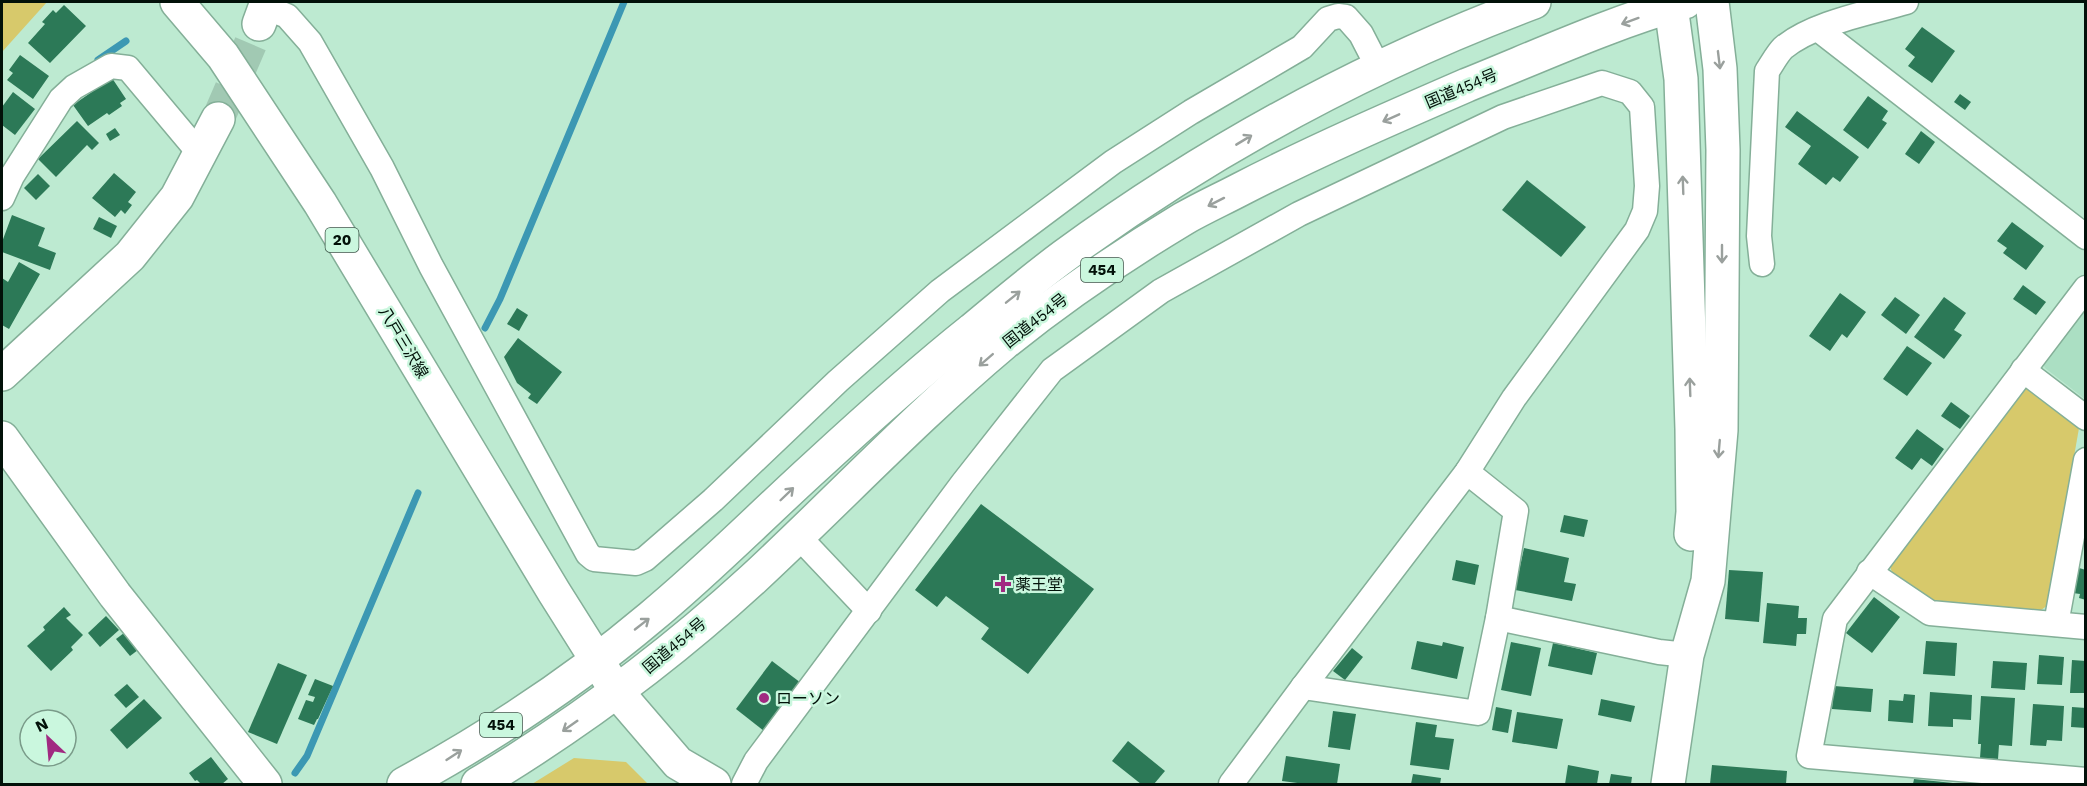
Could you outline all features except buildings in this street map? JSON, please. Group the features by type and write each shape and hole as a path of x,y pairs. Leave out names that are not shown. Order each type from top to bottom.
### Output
{"main road":[{"name":"八戸三沢線","path":"177,2 223,56 320,202 617,692 678,763 714,784"},
{"name":"国道454号","path":"404,784 437,766 532,705 651,618 750,530 814,468 960,339 1064,256 1158,192 1272,122 1492,17 1534,2"},
{"path":"1668,784 1687,655 1708,580 1721,430 1723,150 1720,69 1712,2"},
{"name":"国道454号","path":"478,784 552,738 617,692 749,582 935,403 1005,343 1086,280 1185,218 1299,159 1517,65 1676,3"},
{"path":"1676,3 1681,79 1692,429 1693,512 1686,587 1687,655"},
{"path":"2,374 130,255 177,197 218,119"},
{"path":"2,438 115,594 265,784"}],"street":[{"path":"1762,264 1759,236 1767,71 1782,49 1818,29 1833,22 1906,2"},
{"path":"264,11 287,16 310,42 382,168 436,276 588,554 594,559 636,563 645,559 713,500 838,381 940,291 1113,162 1191,112 1302,47 1328,19 1338,16 1346,17 1361,34 1379,69"},
{"path":"1818,29 2085,237"},
{"path":"2,198 12,177 61,99 74,87 111,66 128,68 201,155"},
{"path":"744,784 756,761 963,483 1052,370 1161,291 1299,214 1503,117 1602,83 1630,92 1642,107 1647,186 1645,211 1638,230 1514,398 1467,472 1231,784"},
{"path":"2085,288 1835,619 1809,756 1985,778 2085,780"},
{"path":"2023,370 2085,418"},
{"path":"2055,624 2083,494 2085,460"},
{"path":"1303,687 1478,713 1498,618 1516,511 1467,472"},
{"path":"798,536 869,611"},
{"path":"1869,572 1930,613 2085,627"},
{"path":"1498,618 1659,652 1687,655"}],"shaded area":[{"path":"2,2 47,2 2,52"},
{"path":"2085,300 2085,399 2045,368 2041,358"},
{"path":"2024,387 2079,428 2048,605 2037,613 1936,605 1893,575 1889,564"},
{"path":"574,758 626,762 648,784 532,784"}],"waterway":[{"path":"485,328 500,299 624,2"},
{"path":"98,60 126,41"},
{"path":"295,773 307,756 418,493"}],"tunnel":[{"path":"218,119 259,24"}],"place":[{"name":"薬王堂","path":"1003,584"},
{"name":"ローソン","path":"764,698"}]}
